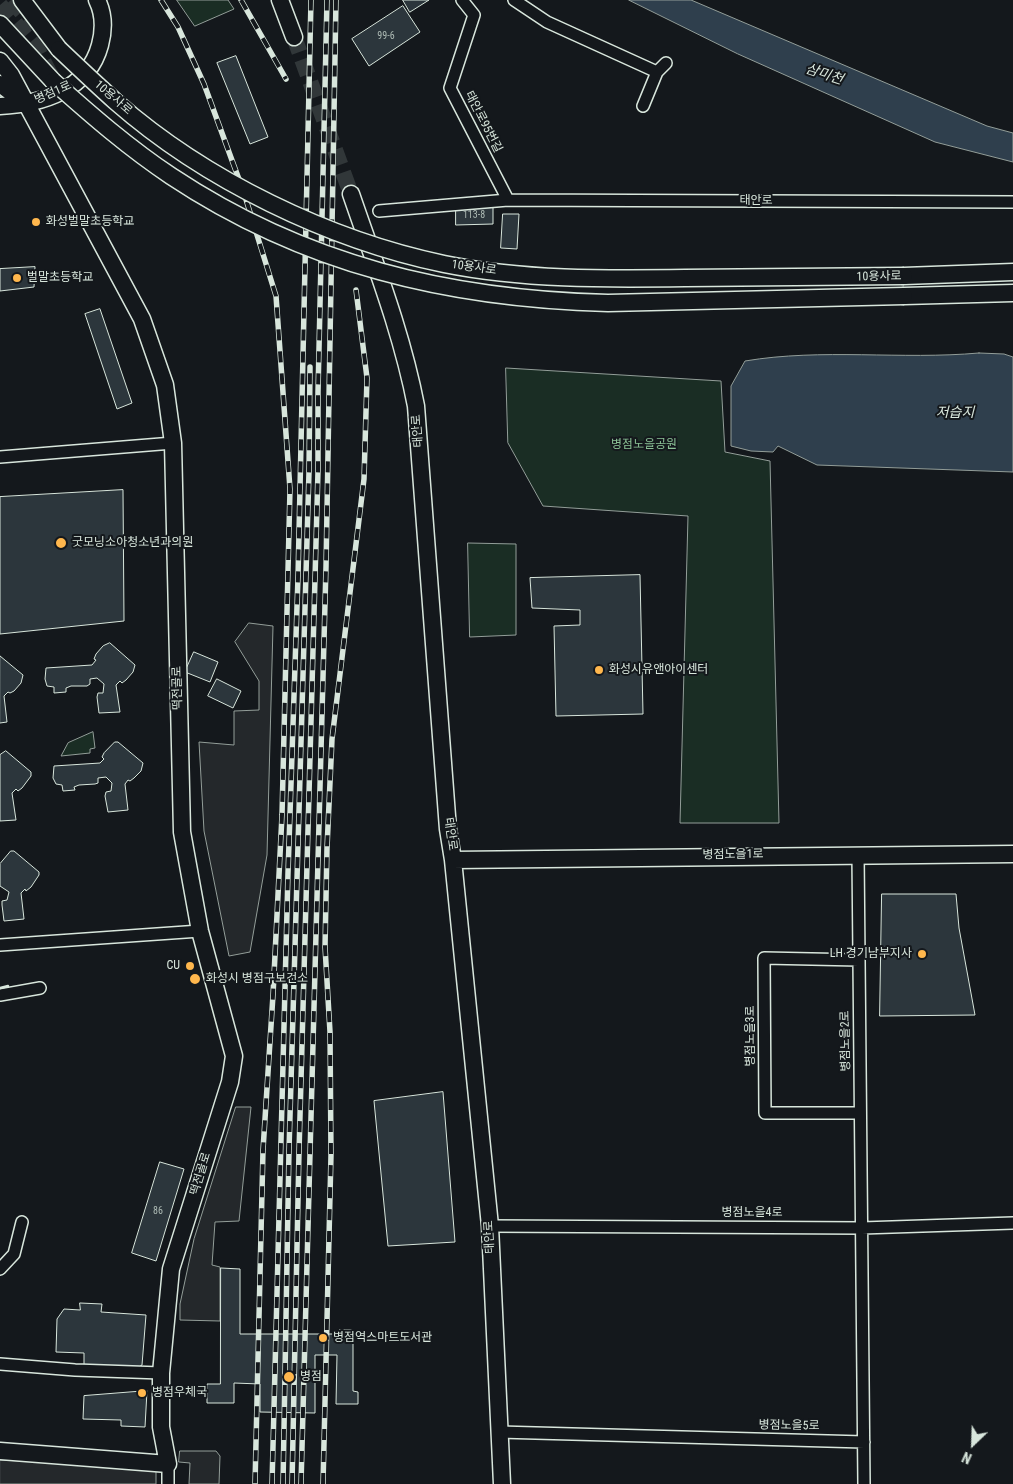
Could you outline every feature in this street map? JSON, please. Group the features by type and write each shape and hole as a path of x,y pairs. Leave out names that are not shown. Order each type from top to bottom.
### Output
{"street":[{"name":"10용사로","path":"22,0 60,49 117,103 157,134 235,185 327,229 369,244 426,260 477,270 618,279 904,276 1013,272"},
{"name":"병점1로","path":"0,106 26,105 59,93 82,79 97,59 102,37 102,12 97,0"},
{"path":"280,0 294,37"},
{"name":"태안로95번길","path":"462,0 474,14 450,88 508,200"},
{"path":"514,0 547,22 657,72"},
{"name":"10용사로","path":"0,24 53,81 111,132 198,193 232,212 299,244 370,270 476,293 559,302 608,303 1013,293"},
{"name":"떡전골로","path":"0,61 11,75 142,319 165,385 173,443 182,825 200,931 234,1056 230,1082 171,1269 161,1373 161,1420 168,1464"},
{"path":"643,106 657,72 666,63"},
{"path":"0,84 26,105"},
{"name":"태안로","path":"351,194 408,364 416,406 448,829 453,860 490,1226 502,1484"},
{"name":"태안로","path":"379,211 508,200 1013,202"},
{"path":"0,457 173,443"},
{"name":"병점노을1로","path":"453,860 858,854 1013,854"},
{"name":"병점노을2로","path":"858,854 862,1228"},
{"path":"0,946 200,931"},
{"name":"병점노을3로","path":"858,960 764,958 765,1113 860,1113"},
{"path":"0,995 40,988"},
{"path":"0,1269 14,1254 22,1222"},
{"name":"병점노을4로","path":"490,1226 862,1228 1013,1223"},
{"path":"862,1228 864,1484"},
{"path":"0,1364 75,1370 161,1373"},
{"name":"병점노을5로","path":"499,1432 864,1442"},
{"path":"0,1451 168,1464 168,1484"}],"green space":[{"path":"177,0 228,0 234,9 195,26"},
{"name":"병점노을공원","path":"506,368 721,381 725,452 770,461 779,823 680,823 688,516 543,506 508,443"},
{"path":"468,543 516,544 516,635 470,637"},
{"path":"93,732 95,748 90,749 90,753 61,756 68,743"}],"shaded area":[{"path":"249,623 273,626 267,855 250,952 229,956 204,831 199,742 234,745 234,711 259,710 259,681 235,642"},
{"path":"236,1107 251,1107 239,1221 215,1222 212,1265 220,1267 220,1321 180,1320 180,1304 194,1239"},
{"path":"180,1451 216,1451 220,1456 219,1484 189,1484 190,1463 179,1462"},
{"path":"0,1460 156,1467 156,1484 0,1484"}],"water":[{"name":"삼미천","path":"629,0 691,0 987,126 1013,133 1013,162 935,142 738,54"},
{"name":"저습지","path":"1004,354 1013,357 1013,472 817,465 778,446 773,452 751,451 731,446 731,386 745,361 803,355 950,355"}],"building":[{"path":"403,0 429,0 410,12"},
{"path":"403,6 420,32 369,66 352,39"},
{"path":"236,56 268,137 250,144 217,63"},
{"path":"456,206 493,206 493,224 456,225"},
{"path":"503,214 519,214 517,249 501,248"},
{"name":"벌말초등학교","path":"35,267 34,287 0,291 0,269"},
{"path":"100,309 132,403 117,409 85,314"},
{"path":"123,490 124,621 0,634 0,497"},
{"name":"화성시유앤아이센터","path":"640,575 643,714 556,716 554,626 580,625 580,610 532,608 530,578"},
{"path":"110,643 135,665 133,672 126,680 122,683 120,681 116,685 120,712 99,713 97,697 98,693 103,693 104,684 97,678 90,679 90,684 87,686 71,686 66,688 66,692 54,693 54,687 47,686 45,679 46,668 92,665 96,660 94,659 96,654 103,646"},
{"path":"194,652 218,662 210,682 185,672"},
{"path":"0,656 23,675 21,683 14,691 8,692 4,696 7,722 0,723"},
{"path":"217,679 241,691 233,708 208,696"},
{"path":"115,742 118,742 143,763 141,771 125,784 128,810 108,812 105,796 106,792 111,791 112,783 106,777 98,778 98,783 95,784 74,787 75,790 63,791 62,785 56,784 53,778 54,766 100,763 104,759 102,757 104,753"},
{"path":"6,751 31,772 31,776 22,788 18,791 16,789 12,793 16,820 0,821 0,755"},
{"path":"11,851 14,851 39,872 39,875 31,887 21,893 24,919 4,921 2,901 7,900 9,892 0,886 0,864"},
{"name":"LH 경기남부지사","path":"882,894 956,894 959,928 975,1015 880,1016"},
{"path":"443,1092 455,1242 388,1246 374,1101"},
{"path":"160,1162 184,1169 156,1261 132,1253"},
{"path":"221,1268 240,1269 240,1334 338,1334 339,1330 353,1330 353,1391 358,1392 358,1404 336,1404 337,1355 315,1355 315,1413 260,1412 260,1384 234,1383 234,1403 207,1403 207,1384 220,1384"},
{"path":"80,1303 102,1304 101,1312 146,1315 142,1365 137,1368 84,1365 84,1353 56,1352 57,1319 64,1309 80,1310"},
{"path":"147,1391 145,1427 121,1426 121,1420 83,1419 84,1396"}],"tunnel":[{"path":"11,0 34,26"},
{"path":"0,5 37,49 51,76"},
{"path":"294,37 351,194"}],"railway":[{"path":"161,0 178,27 204,84 244,193 276,296 290,489 282,815 263,1150 255,1484"},
{"path":"241,0 286,79"},
{"path":"272,1484 288,873 298,577 311,0"},
{"path":"292,1484 299,1152 318,471 318,392 327,0"},
{"path":"301,1484 326,567 336,0"},
{"path":"323,1484 331,1155 330,1032 325,947 327,848 332,739 364,479 367,378 356,290"},
{"path":"283,1484 289,1150 309,472 310,367"}],"wall":[{"path":"0,988 8,986"}],"place":[{"name":"화성벌말초등학교","path":"36,222"},
{"name":"벌말초등학교","path":"17,278"},
{"name":"굿모닝소아청소년과의원","path":"61,543"},
{"name":"화성시유앤아이센터","path":"599,670"},
{"name":"LH 경기남부지사","path":"922,954"},
{"name":"CU","path":"190,966"},
{"name":"화성시 병점구보건소","path":"195,979"},
{"name":"병점역스마트도서관","path":"323,1338"},
{"name":"병점","path":"289,1377"},
{"name":"병점우체국","path":"142,1393"}]}
